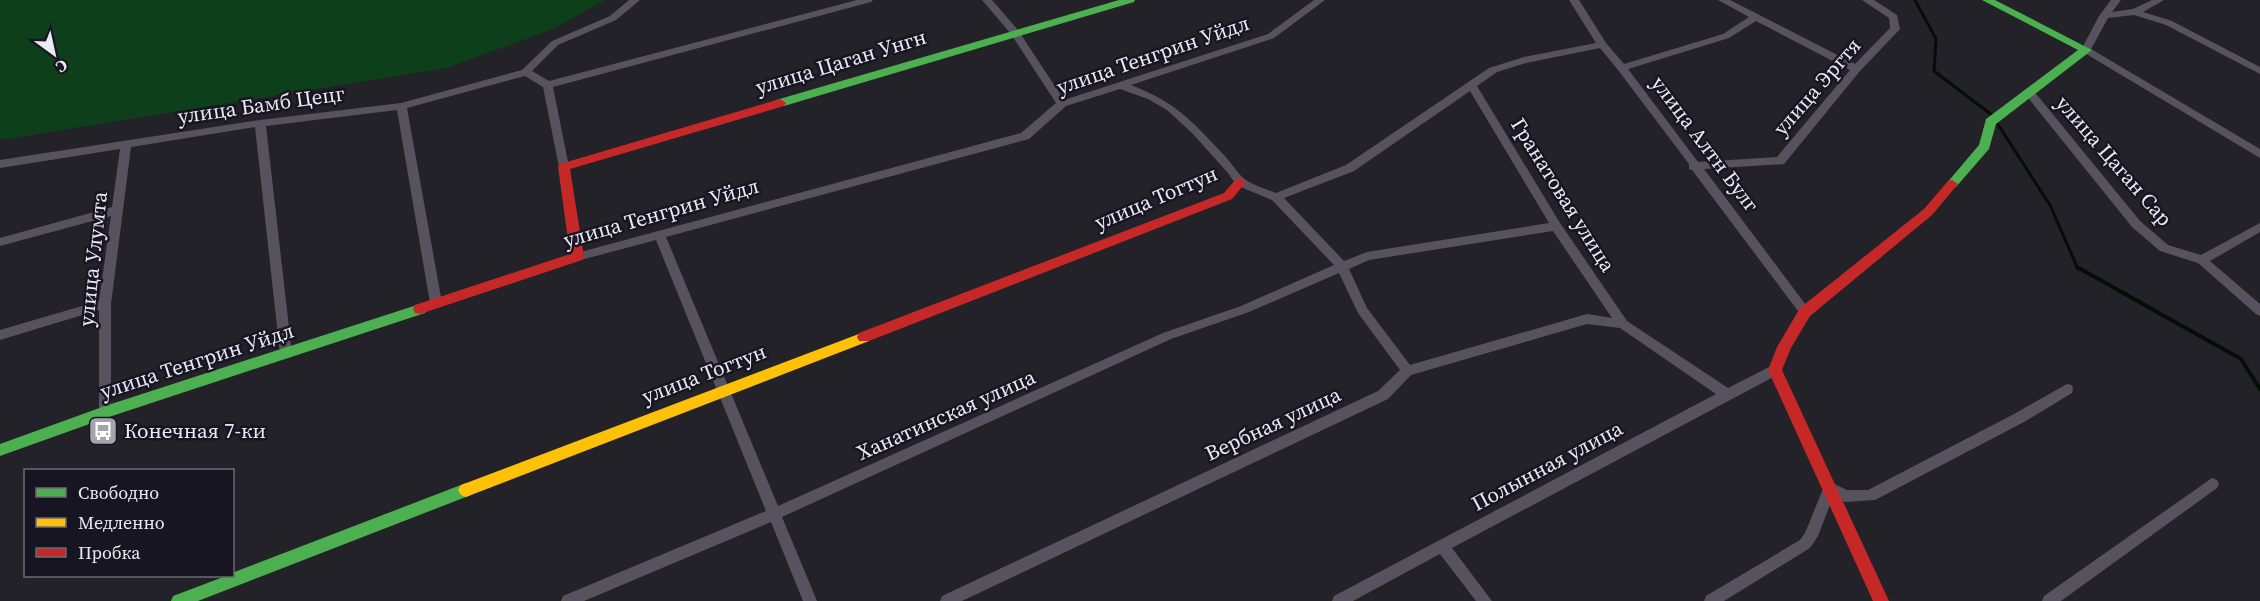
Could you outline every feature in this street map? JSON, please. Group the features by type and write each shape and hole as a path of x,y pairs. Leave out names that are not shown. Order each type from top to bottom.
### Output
{"street":[{"path":"635,0 613,18 555,43 526,72 548,85 868,0"},
{"path":"987,0 1015,33 1062,104"},
{"name":"улица Цаган Унгн","path":"564,167 1130,0"},
{"name":"улица Тенгрин Уйдл","path":"0,450 105,412 577,257 1025,136 1062,104 1271,36 1320,0"},
{"name":"улица Алтн Булг","path":"1574,0 1602,45 1622,68 1805,312"},
{"path":"1723,0 1856,69"},
{"name":"улица Эргтя","path":"1694,166 1780,161 1856,69 1895,29 1894,16 1867,0"},
{"path":"1987,0 2086,50 2260,154"},
{"path":"1881,601 1775,370 1784,347 1805,312 1928,212 1985,146 1990,123 2086,50 2104,16 2116,0"},
{"path":"2104,16 2135,12 2158,0"},
{"path":"2135,12 2169,23 2260,71"},
{"path":"1622,68 1726,36 1756,17"},
{"path":"1276,197 1350,168 1493,70 1565,50 1602,45"},
{"name":"улица Бамб Цецг","path":"0,164 260,123 401,106 526,72"},
{"path":"548,85 564,167 577,257"},
{"path":"1123,86 1152,97 1171,108 1196,131 1240,182 1276,197 1342,266 1362,310 1407,371"},
{"name":"Гранатовая улица","path":"1472,86 1556,226 1623,324"},
{"name":"улица Цаган Сар","path":"2029,92 2136,224 2164,248 2202,260 2260,311"},
{"path":"401,106 436,303"},
{"path":"260,123 286,354"},
{"name":"улица Улумта","path":"105,412 105,304 126,145"},
{"name":"улица Тогтун","path":"179,601 1228,196 1240,182"},
{"path":"0,242 117,210"},
{"name":"Ханатинская улица","path":"568,601 775,514 1167,336 1245,309 1367,256 1556,226"},
{"path":"2202,260 2260,227"},
{"path":"659,234 810,601"},
{"path":"0,335 105,304"},
{"name":"Вербная улица","path":"947,601 1383,395 1407,371 1587,319 1623,324"},
{"path":"1623,324 1727,394"},
{"name":"Полынная улица","path":"1339,601 1775,370"},
{"path":"1830,488 1845,496 1870,496 2019,418 2067,388"},
{"path":"2049,601 2212,484"},
{"path":"1711,601 1805,544 1811,536 1830,488"},
{"path":"1442,546 1485,601"}],"green space":[{"path":"0,0 605,0 553,29 446,68 0,140"}],"waterway":[{"path":"1915,0 1936,39 1934,71 1992,115"},
{"path":"1997,123 2050,205 2077,267"},
{"path":"2077,267 2241,359 2260,389"}],"traffic: fast":[{"path":"780,103 1130,0"},
{"path":"1952,184 1985,146 1990,122 2086,50 1987,0"},
{"path":"0,450 105,412 420,309"},
{"path":"179,601 466,490"}],"traffic: slow":[{"path":"466,490 864,337"}],"traffic: jam":[{"path":"420,309 577,257 564,167 780,103"},
{"path":"864,337 1228,196 1240,182"},
{"path":"1881,601 1775,370 1784,347 1805,312 1928,212 1952,184"}],"place":[{"name":"Конечная 7-ки","path":"103,431"}]}
